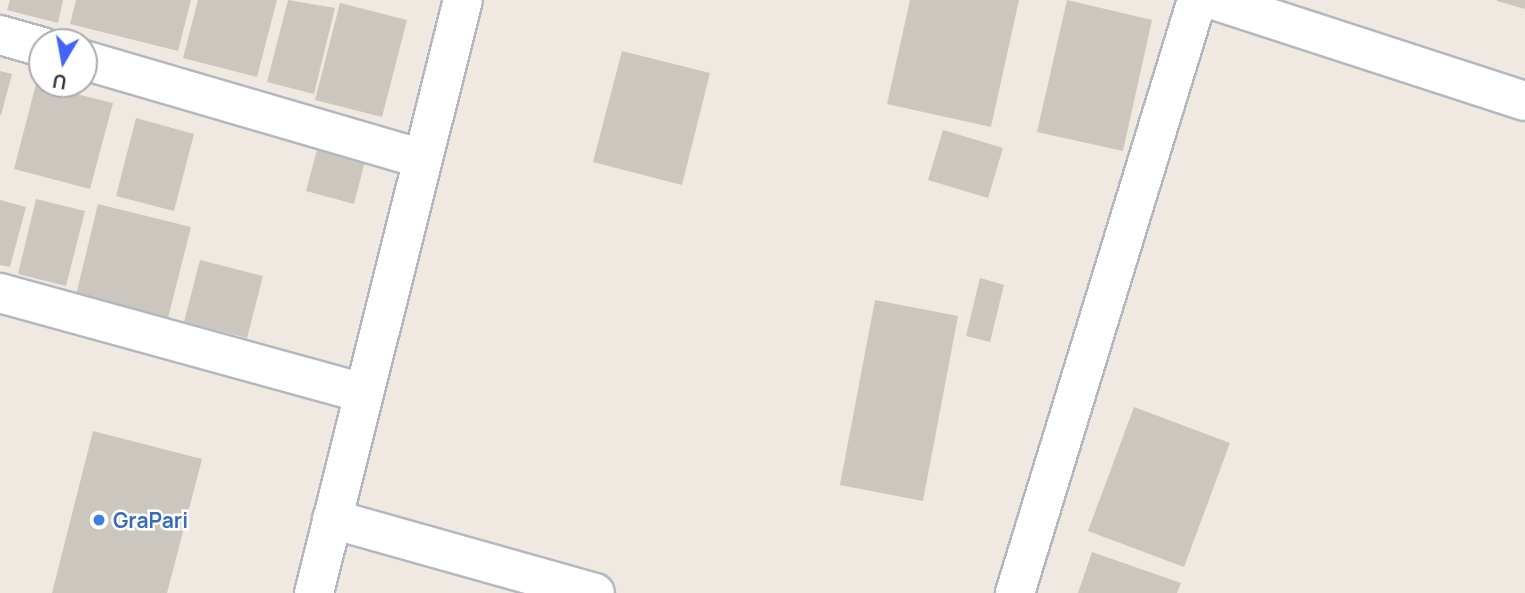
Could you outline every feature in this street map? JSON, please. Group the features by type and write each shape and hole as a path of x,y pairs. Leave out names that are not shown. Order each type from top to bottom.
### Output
{"street":[{"path":"314,593 463,0"},
{"path":"1015,593 1197,0"},
{"path":"1214,0 1525,101"},
{"path":"0,35 28,43"},
{"path":"98,64 422,159"},
{"path":"0,293 364,393"},
{"path":"332,519 595,593"}],"building":[{"path":"10,0 63,0 58,23 7,10"},
{"path":"76,0 191,0 178,51 98,31 98,28 70,24"},
{"path":"198,0 277,0 257,77 183,58"},
{"path":"288,0 335,8 314,94 267,82"},
{"path":"910,0 1019,0 991,127 887,104"},
{"path":"1067,0 1152,20 1123,151 1037,132"},
{"path":"1525,0 1525,9 1497,1"},
{"path":"340,3 407,20 382,117 315,100"},
{"path":"622,51 710,73 682,185 593,162"},
{"path":"0,71 12,74 1,115 0,115"},
{"path":"32,98 93,98 113,103 90,189 14,169"},
{"path":"136,118 194,134 174,211 116,196"},
{"path":"943,130 1003,148 988,198 928,180"},
{"path":"319,142 367,153 354,204 306,191"},
{"path":"36,199 85,211 66,286 18,274"},
{"path":"0,200 26,207 10,267 0,265"},
{"path":"98,204 191,227 168,318 76,295"},
{"path":"200,260 263,276 247,338 184,322"},
{"path":"980,278 1004,285 990,342 966,336"},
{"path":"875,300 958,316 923,501 840,485"},
{"path":"1134,407 1230,443 1184,567 1088,531"},
{"path":"93,431 202,459 167,593 52,593"},
{"path":"1092,552 1181,583 1177,593 1078,593"}],"place":[{"name":"GraPari","path":"99,520"}]}
